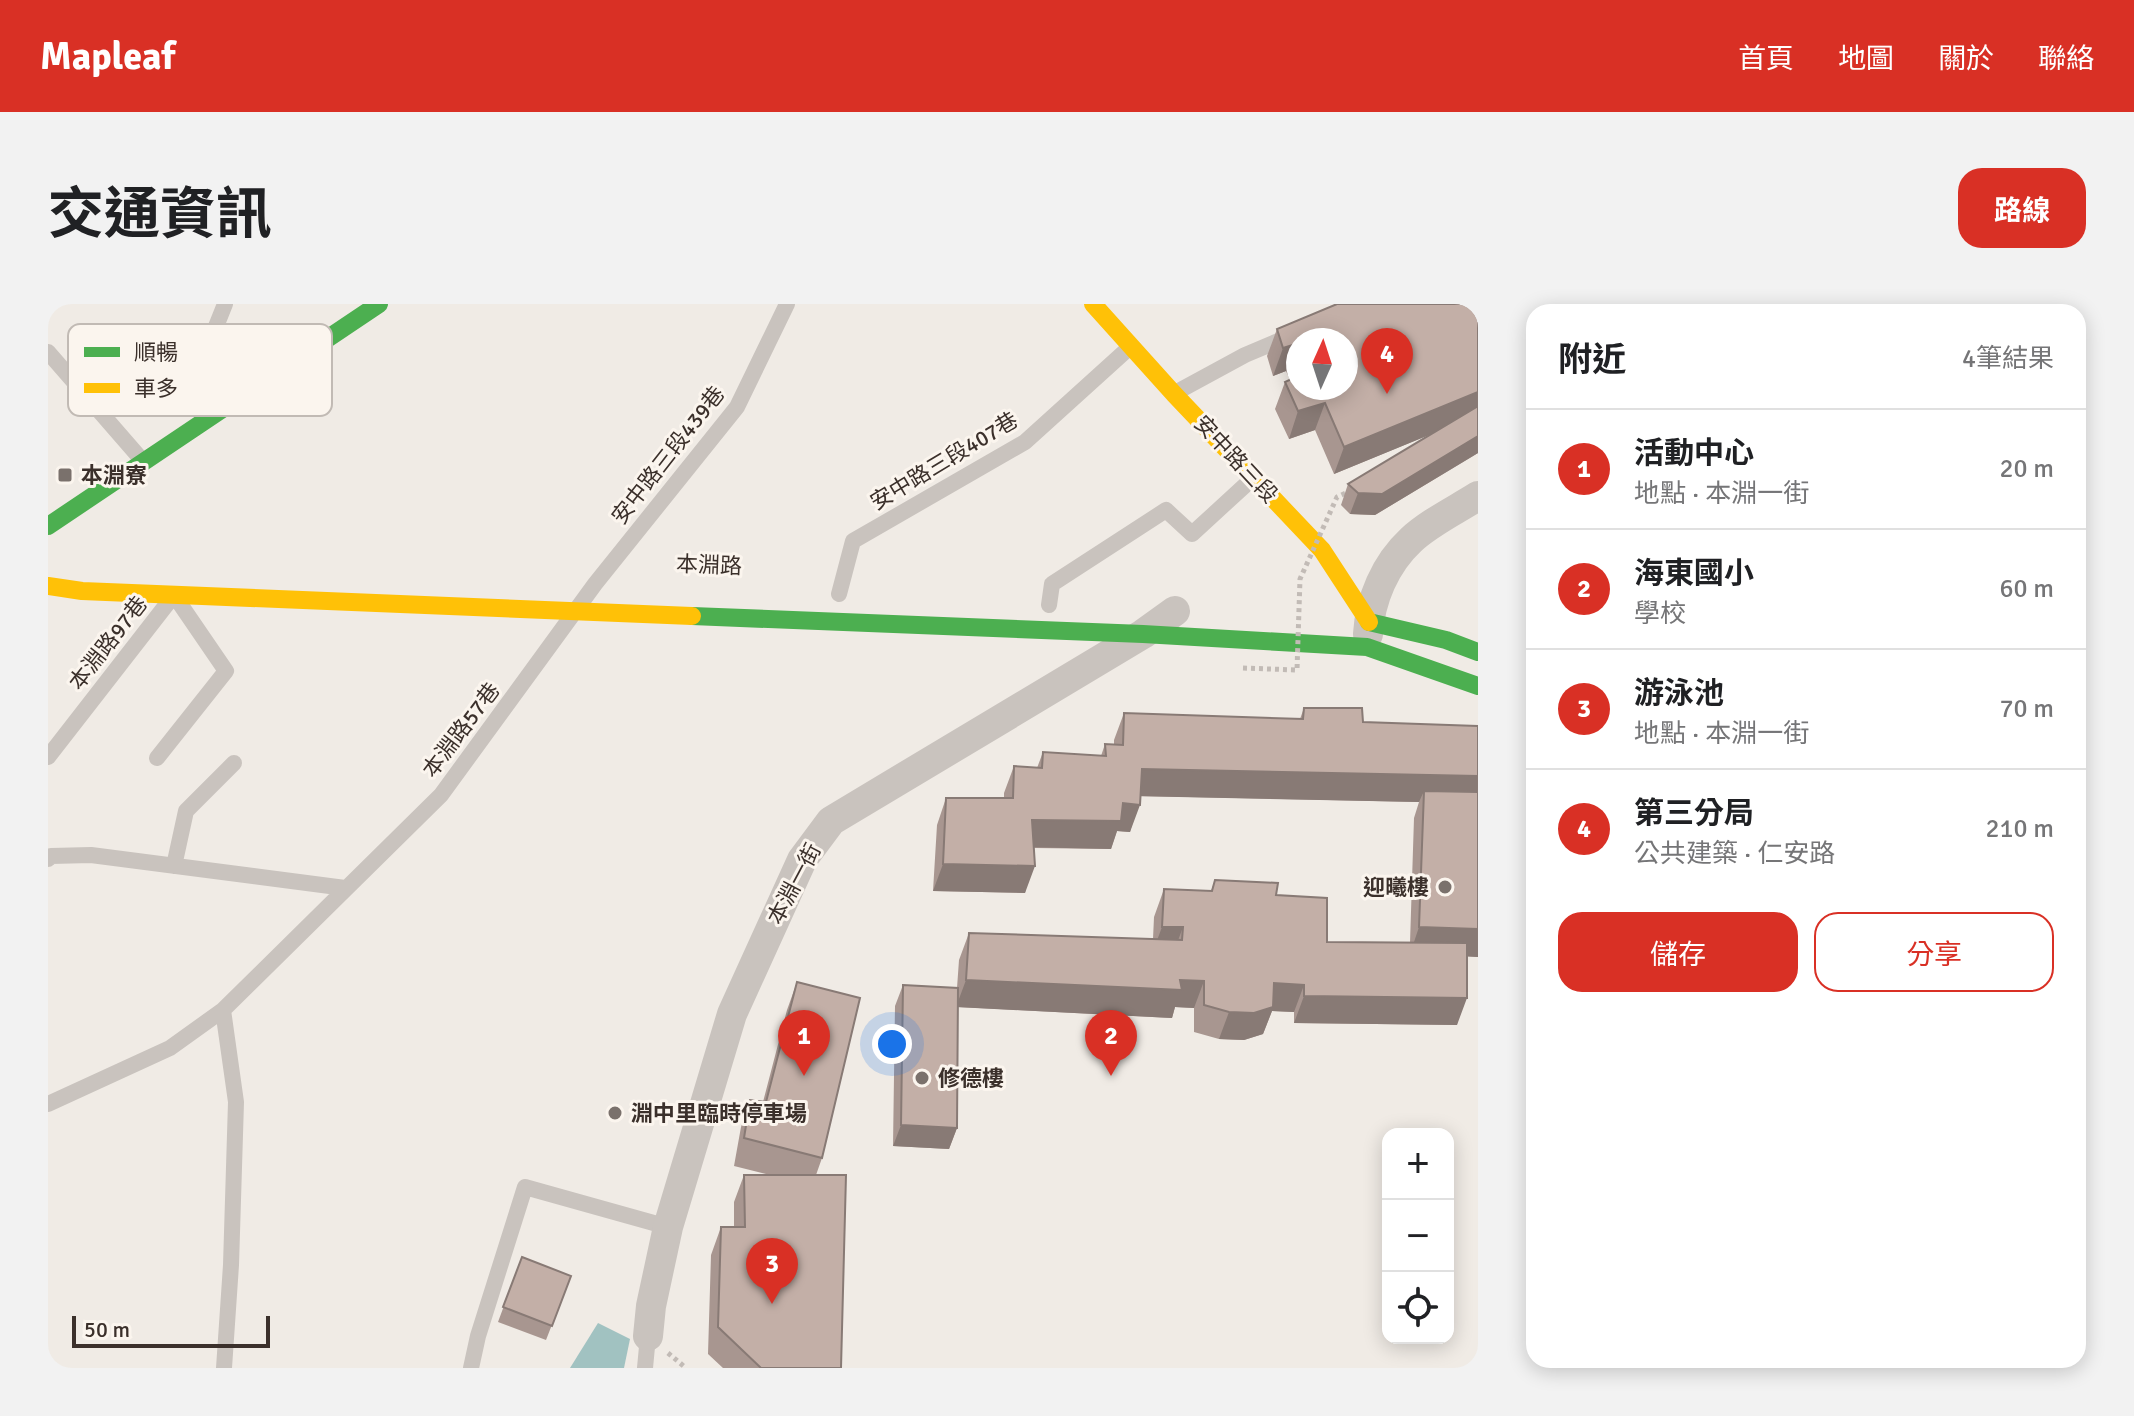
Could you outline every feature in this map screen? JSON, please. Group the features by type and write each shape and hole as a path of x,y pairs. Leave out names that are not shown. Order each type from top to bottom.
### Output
{"street":[{"path":"332,335 379,304"},
{"name":"安中路三段","path":"1093,304 1322,550 1360,630"},
{"path":"48,526 211,416"},
{"path":"1360,630 1384,574 1411,540 1478,496"},
{"path":"48,586 82,591 576,612 1143,622 1360,630 1446,640 1478,652"},
{"name":"本淵一街","path":"648,1336 651,1306 668,1227 732,1014 802,860 831,821 1143,622 1182,612"},
{"path":"1360,630 1478,686"}],"lane":[{"path":"217,324 225,304"},
{"name":"安中路三段439巷","path":"595,584 737,407 787,304"},
{"path":"1174,394 1245,355 1311,327"},
{"name":"安中路三段407巷","path":"839,594 853,541 1025,442 1131,346"},
{"path":"48,352 68,375"},
{"path":"104,416 144,462"},
{"path":"202,416 202,422"},
{"path":"1049,605 1052,584 1166,510 1192,534 1254,478"},
{"name":"本淵路57巷","path":"48,1104 170,1048 223,1010 441,795 595,584"},
{"path":"157,758 226,671 174,595"},
{"name":"本淵路97巷","path":"48,757 174,595"},
{"path":"174,866 186,811 234,763"},
{"path":"48,859 51,856 91,855 345,888"},
{"path":"223,1010 236,1102 224,1368"},
{"path":"471,1368 478,1336 525,1187 668,1227"},
{"path":"645,1368 648,1336"}],"path":[{"path":"1243,668 1297,670 1300,579 1337,497 1358,487"}],"water":[{"path":"598,1323 630,1339 624,1368 570,1368"}],"building":[{"path":"1337,304 1478,304 1478,392 1344,447 1325,403 1298,411 1293,400 1358,400 1358,328 1286,328 1286,347 1283,348 1277,329"},
{"path":"1478,406 1478,436 1382,494 1358,493 1348,484"},
{"path":"1304,708 1362,708 1363,722 1478,726 1478,776 1142,769 1140,805 1123,803 1121,821 1032,820 1035,866 943,864 946,798 1013,798 1014,766 1042,768 1043,752 1106,756 1105,744 1123,745 1124,713 1303,719"},
{"name":"迎曦樓","path":"1424,791 1478,792 1478,929 1419,927"},
{"path":"1215,880 1278,883 1276,895 1327,898 1327,942 1467,943 1467,998 1304,996 1304,985 1274,983 1273,1007 1254,1013 1229,1012 1204,1005 1204,981 1180,980 1182,990 966,980 969,933 1182,940 1183,927 1162,927 1164,889 1212,891"},
{"path":"797,982 860,998 822,1158 744,1138 750,1100 766,1102"},
{"name":"修德樓","path":"903,985 958,988 957,1128 901,1125"},
{"path":"744,1175 846,1175 841,1368 761,1368 718,1327 721,1227 745,1227"},
{"path":"522,1257 571,1276 552,1326 503,1307"}],"traffic: fast":[{"path":"332,336 379,304"},
{"path":"48,526 212,416"},
{"path":"692,616 1143,634 1367,647 1478,686"},
{"path":"1369,622 1446,640 1478,652"}],"traffic: slow":[{"path":"1093,304 1322,550 1369,622"},
{"path":"48,586 82,591 692,616"}],"place":[{"name":"第三分局","path":"1387,394"},
{"name":"本淵寮","path":"65,475"},
{"name":"迎曦樓","path":"1445,887"},
{"name":"活動中心","path":"804,1076"},
{"name":"海東國小","path":"1111,1076"},
{"name":"修德樓","path":"922,1078"},
{"name":"淵中里臨時停車場","path":"615,1113"},
{"name":"游泳池","path":"772,1304"}]}
